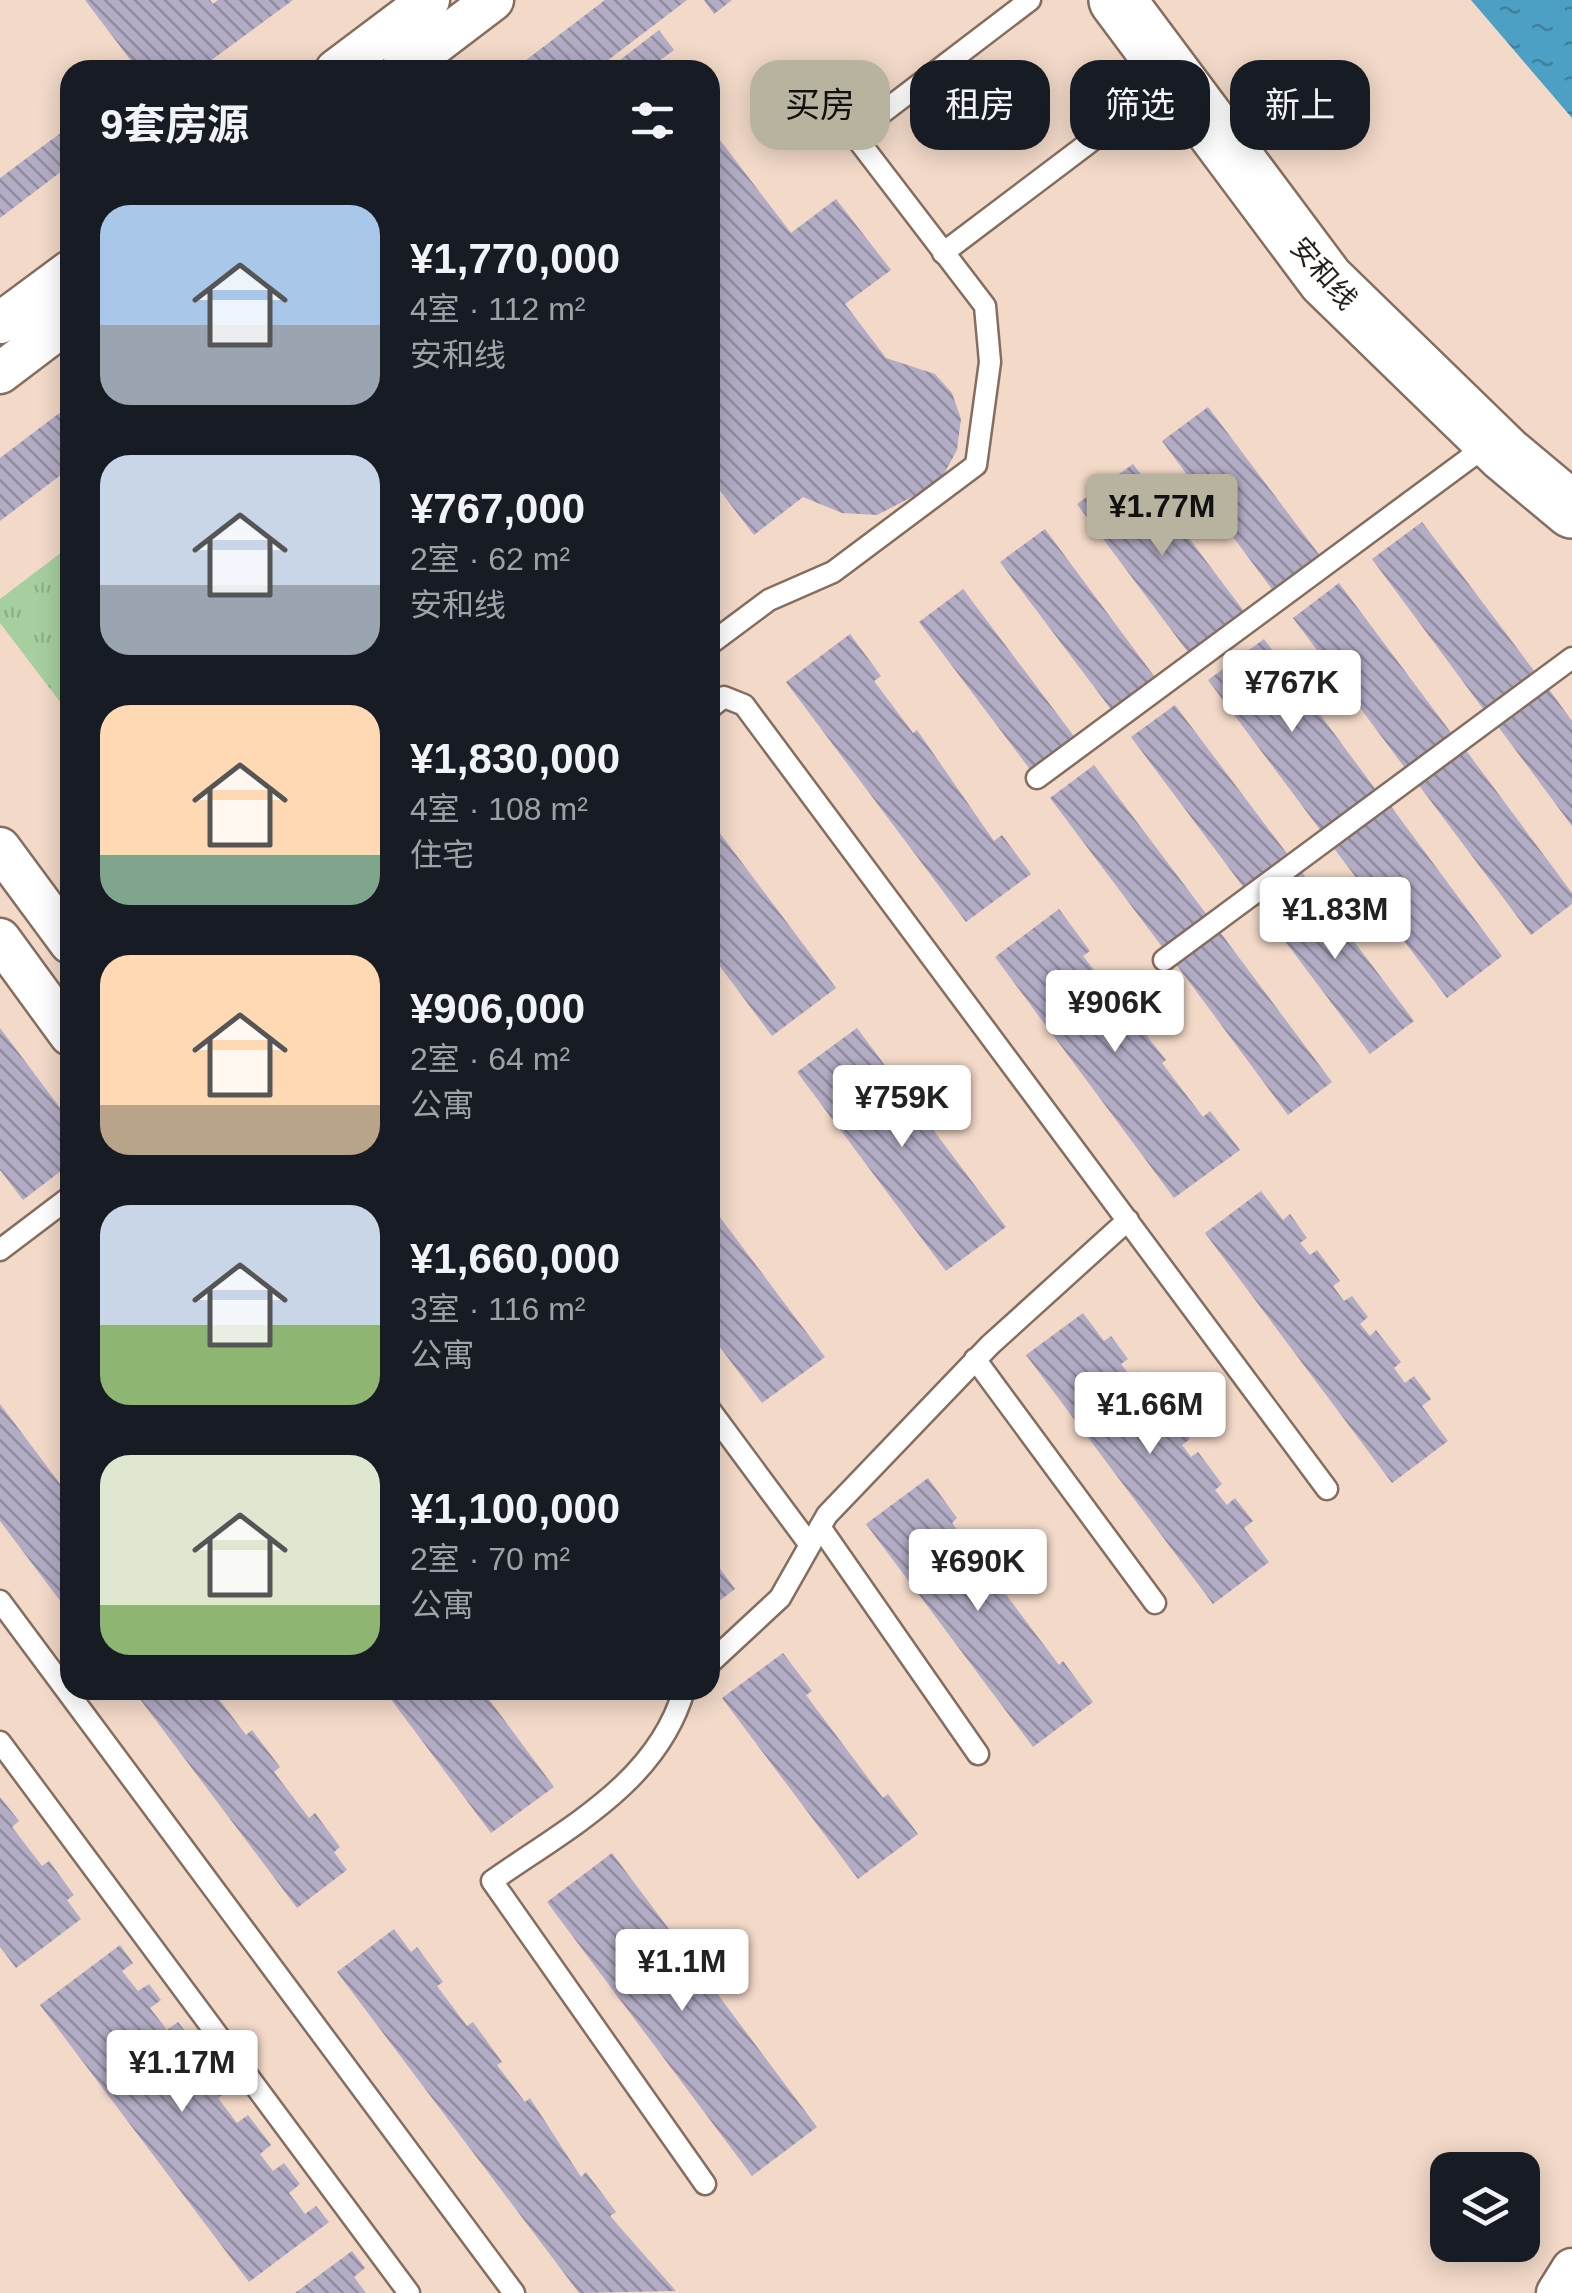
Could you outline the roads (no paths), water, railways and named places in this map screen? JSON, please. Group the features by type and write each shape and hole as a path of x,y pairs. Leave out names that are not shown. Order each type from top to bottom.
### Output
{"main road":[{"name":"安和线","path":"1116,0 1160,60"},
{"name":"安和线","path":"1210,127 1326,280 1492,441 1572,510"}],"street":[{"path":"349,60 429,0"},
{"path":"413,60 493,0"},
{"path":"0,324 60,279"},
{"path":"0,372 60,327"},
{"path":"0,848 60,929"},
{"path":"0,939 60,1021"},
{"path":"1557,2293 1572,2270"}],"lane":[{"path":"890,107 1030,0"},
{"path":"720,637 769,600 833,572 976,464 990,362 984,306 865,150"},
{"path":"944,253 1080,150"},
{"path":"1038,778 1492,441"},
{"path":"1164,960 1572,658"},
{"path":"720,700 724,697 744,706 1327,1489"},
{"path":"0,1250 60,1205"},
{"path":"720,1653 780,1598 815,1536 976,1360 1128,1220"},
{"path":"976,1360 1155,1603"},
{"path":"720,1422 815,1536 978,1754"},
{"path":"0,1601 60,1682"},
{"path":"74,1700 514,2293"},
{"path":"681,1700 674,1724 626,1787 492,1880 705,2184"},
{"path":"0,1742 409,2293"}],"water":[{"path":"1471,0 1572,0 1572,118"}]}
